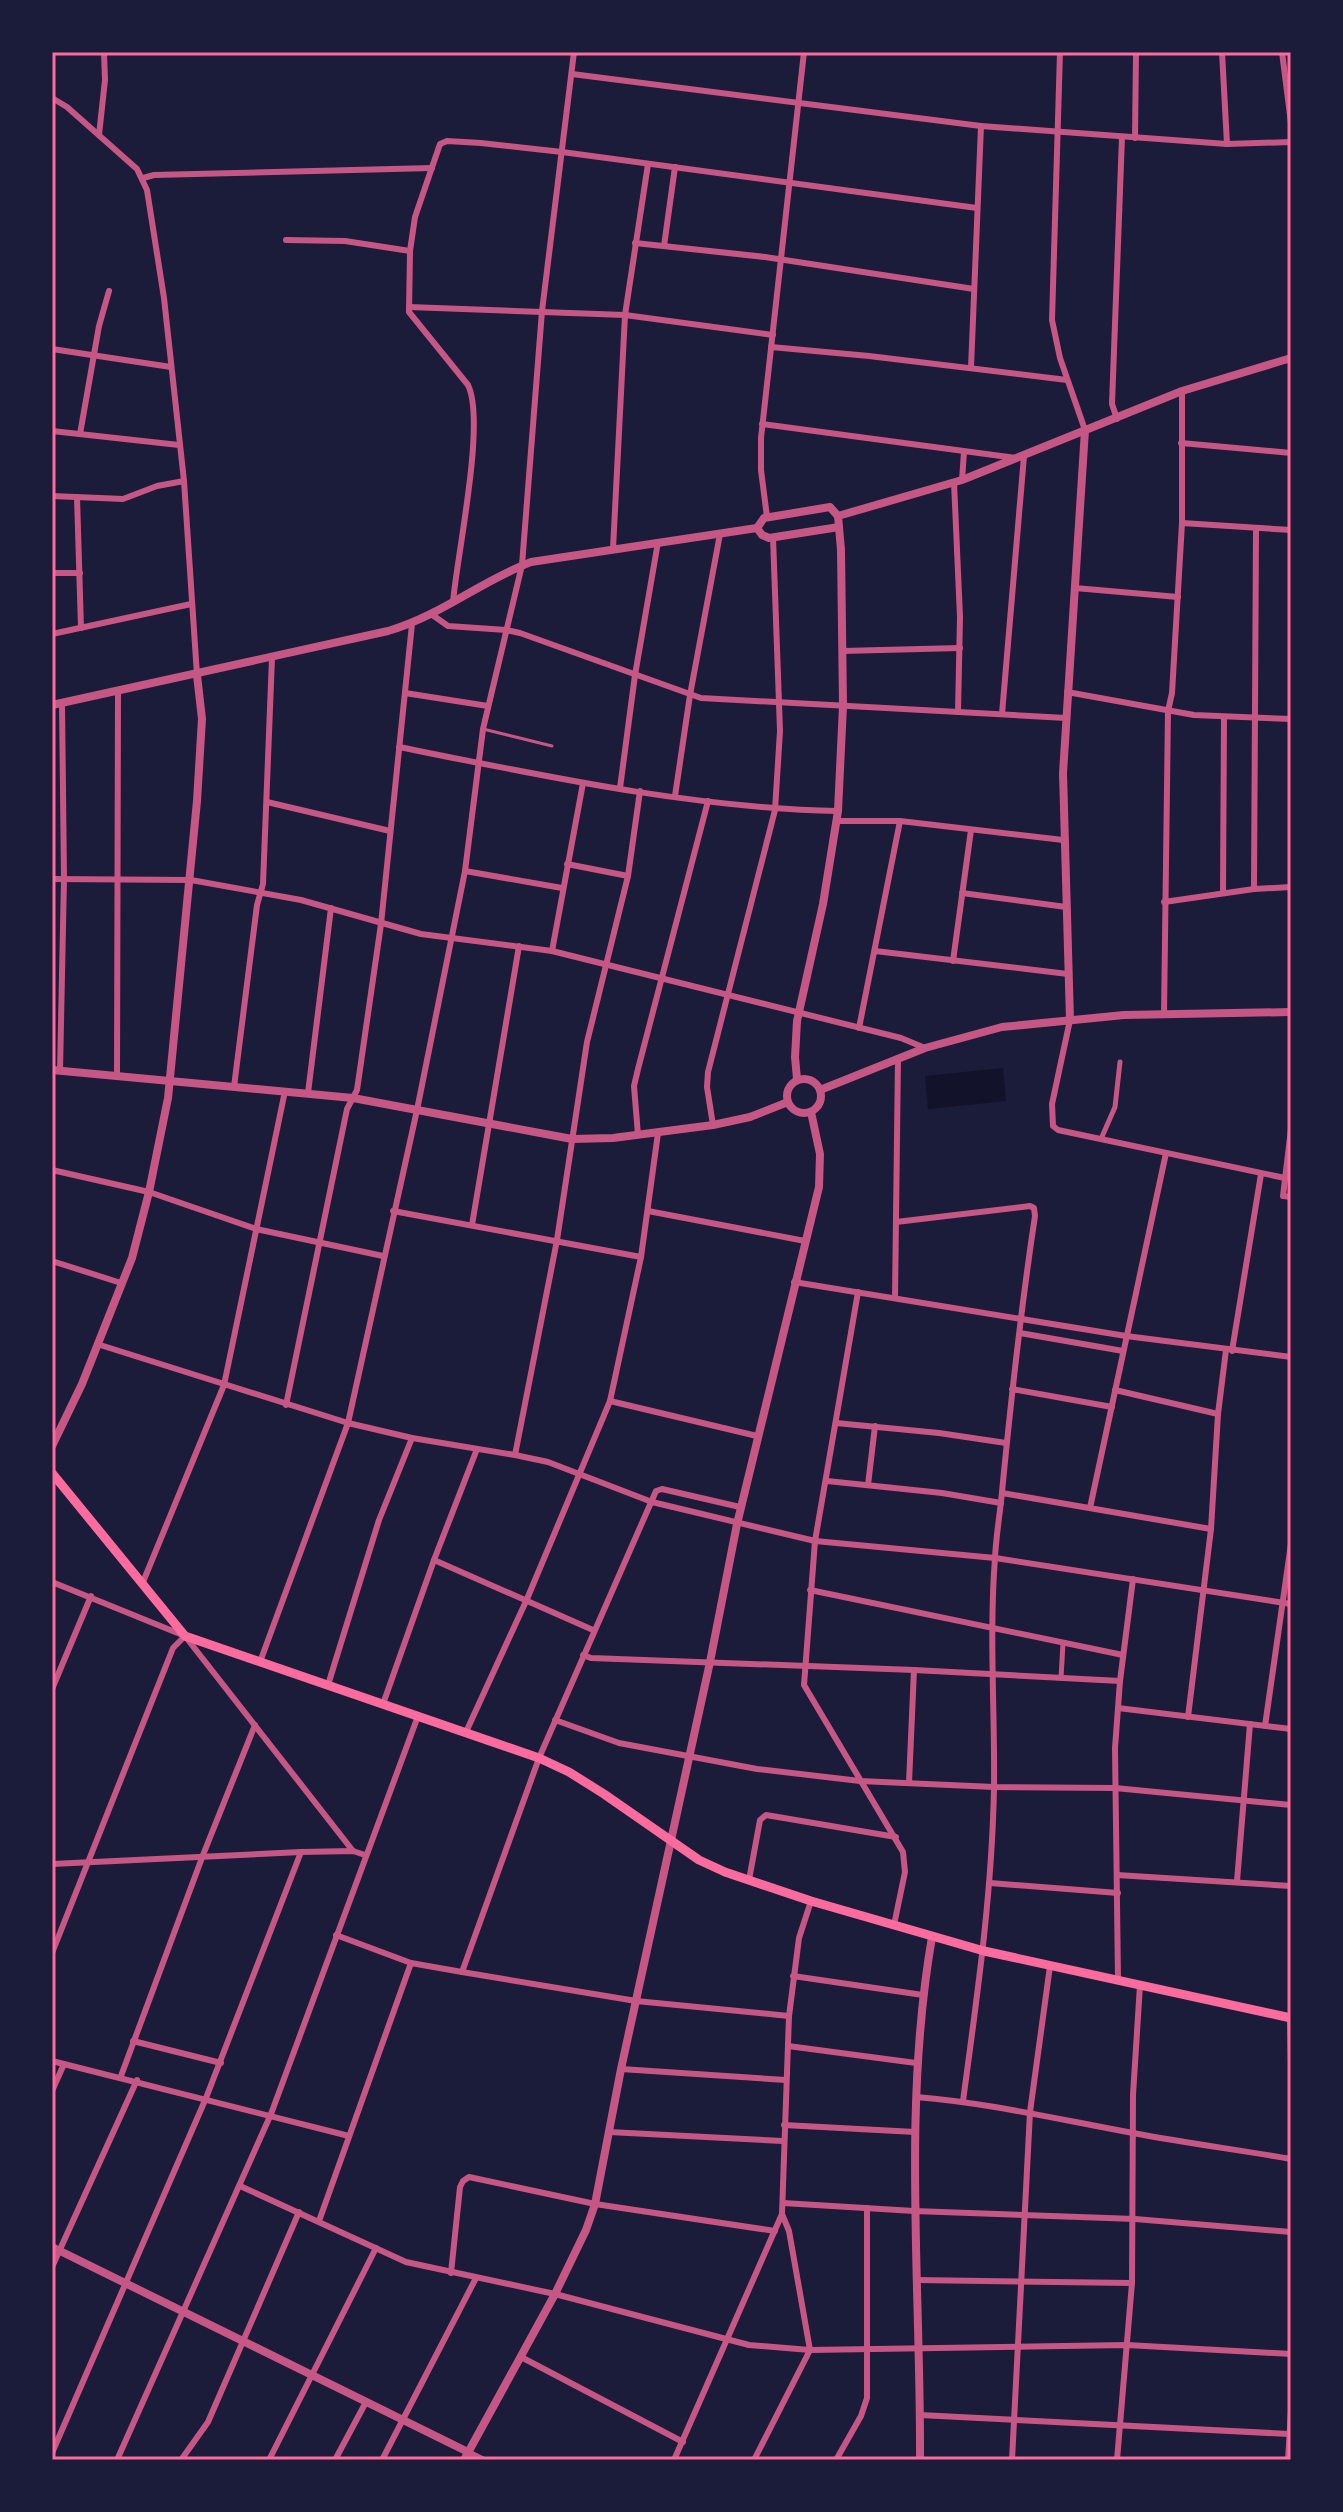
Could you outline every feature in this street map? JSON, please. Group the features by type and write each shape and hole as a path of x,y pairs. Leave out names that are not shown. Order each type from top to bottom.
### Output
{"main road":[{"path":"52,1473 185,1636 539,1758 569,1772 711,1866 749,1880 984,1951 1290,2017"}],"street":[{"path":"99,135 104,52"},
{"path":"260,1662 348,1423 417,1110 465,871 483,729 522,565 542,311 574,52"},
{"path":"767,517 761,470 762,424 804,52"},
{"path":"1052,52 1060,52 1052,320 1067,380 1085,430 1066,718 1063,840 1070,1020 1052,1104 1053,1126 1058,1130 1285,1178"},
{"path":"1135,138 1136,52"},
{"path":"1222,52 1227,144"},
{"path":"1282,52 1291,123"},
{"path":"572,74 981,126 1227,144 1291,142"},
{"path":"52,98 137,169 143,178 151,206 184,481 202,719 191,880 171,1083 149,1192 139,1235 121,1283 76,1397 52,1446"},
{"path":"971,368 981,126"},
{"path":"1117,419 1112,404 1122,137"},
{"path":"453,603 475,430 473,394 409,312 410,251 415,217 440,144 447,141 481,143 562,152 977,208"},
{"path":"613,549 625,315 648,164"},
{"path":"664,246 675,167"},
{"path":"143,178 154,175 432,168"},
{"path":"286,240 345,241 410,251"},
{"path":"635,243 782,260 974,289"},
{"path":"80,434 99,326 109,291"},
{"path":"409,307 625,315 773,335"},
{"path":"771,347 1067,380"},
{"path":"52,349 171,367"},
{"path":"838,516 958,481 1182,391 1291,358"},
{"path":"1164,1014 1168,711 1182,523 1182,391"},
{"path":"762,424 1022,457"},
{"path":"52,431 179,445"},
{"path":"1181,443 1291,453"},
{"path":"958,712 958,481 964,452"},
{"path":"1002,714 1022,457"},
{"path":"52,496 123,499 157,486 184,481"},
{"path":"77,497 81,628"},
{"path":"757,528 760,521 767,517 826,507 834,509 838,516 843,706 838,816 795,1035 797,1079 787,1091 788,1102 795,1110 811,1112"},
{"path":"1182,523 1291,530"},
{"path":"757,528 762,535 773,537 839,527"},
{"path":"52,705 197,675 412,624 522,565 541,560 757,528"},
{"path":"1254,889 1256,529"},
{"path":"675,796 720,534"},
{"path":"713,1125 707,1087 708,1072 775,810 780,745 773,537"},
{"path":"620,788 635,675 658,542"},
{"path":"52,573 80,573"},
{"path":"1075,588 1178,597"},
{"path":"52,634 191,604"},
{"path":"431,614 448,626 506,630 553,644 690,695 1066,718"},
{"path":"286,1405 347,1109 357,1090 381,924 412,624"},
{"path":"842,651 960,648"},
{"path":"234,1087 263,884 272,658"},
{"path":"117,1077 118,692"},
{"path":"1067,692 1168,711 1291,719"},
{"path":"405,693 488,706"},
{"path":"62,703 64,879 56,1070 353,1098 572,1139 638,1135 713,1125 750,1117 788,1102"},
{"path":"1223,893 1224,717"},
{"path":"399,747 583,783 708,801 1063,840"},
{"path":"552,951 583,783"},
{"path":"515,1455 557,1240 587,1042 628,876 640,791"},
{"path":"638,1135 634,1086 708,801"},
{"path":"267,802 390,831"},
{"path":"859,1028 900,821"},
{"path":"953,961 971,830"},
{"path":"567,864 628,876"},
{"path":"465,871 562,888"},
{"path":"52,879 191,880 331,908 421,934 552,951 901,1038 925,1048"},
{"path":"1164,902 1291,887"},
{"path":"962,893 1066,907"},
{"path":"308,1093 331,908"},
{"path":"472,1225 519,946"},
{"path":"875,951 1068,974"},
{"path":"820,1090 925,1048 1002,1027 1164,1014 1291,1012"},
{"path":"895,1298 898,1058"},
{"path":"1101,1139 1115,1107 1120,1062"},
{"path":"797,1079 814,1081 820,1090 821,1100 811,1112"},
{"path":"143,1582 224,1385 285,1091"},
{"path":"466,2456 555,2294 595,2204 740,1507 820,1175 820,1154 811,1112"},
{"path":"1287,1196 1285,1178 1291,1129"},
{"path":"466,1732 527,1599 610,1401 641,1257 658,1133"},
{"path":"1090,1508 1166,1153"},
{"path":"52,1170 149,1192 256,1229 383,1256"},
{"path":"1188,1717 1211,1529 1218,1414 1261,1174"},
{"path":"896,1222 1034,1208 995,1558 992,1674 994,1787 990,1883 984,1951 963,2101"},
{"path":"393,1211 641,1257"},
{"path":"648,1211 805,1241"},
{"path":"52,1261 121,1283"},
{"path":"794,1282 1126,1336 1291,1357"},
{"path":"858,1292 815,1541 804,1685 896,1837 905,1862 894,1925"},
{"path":"1020,1333 1123,1351"},
{"path":"97,1344 348,1423 412,1438 515,1455 580,1474 652,1502 737,1524 815,1541 995,1558 1287,1604"},
{"path":"1012,1389 1112,1407"},
{"path":"1115,1390 1218,1414"},
{"path":"610,1401 757,1436"},
{"path":"836,1423 1006,1443"},
{"path":"868,1485 875,1426"},
{"path":"328,1685 379,1520 412,1438"},
{"path":"383,1704 477,1449"},
{"path":"827,1481 942,1493 1001,1503"},
{"path":"462,1972 539,1758 656,1491 662,1489 740,1507"},
{"path":"1002,1493 1211,1529"},
{"path":"1265,1726 1287,1604 1291,1544"},
{"path":"434,1560 593,1630"},
{"path":"1118,1979 1115,1788 1118,1708 1133,1579"},
{"path":"52,1582 185,1636 353,1851"},
{"path":"810,1590 1123,1655"},
{"path":"52,1689 91,1596"},
{"path":"52,1953 173,1648 185,1636"},
{"path":"1061,1678 1063,1643"},
{"path":"583,1655 591,1658 1120,1681"},
{"path":"909,1783 914,1670"},
{"path":"1118,1708 1291,1729"},
{"path":"117,2460 271,2114 418,1716"},
{"path":"555,1720 611,1741 757,1769 860,1781 1115,1788 1291,1805"},
{"path":"1237,1881 1250,1724"},
{"path":"121,2076 255,1725"},
{"path":"749,1880 760,1820 764,1815 896,1837"},
{"path":"52,1864 301,1852 353,1851 365,1855"},
{"path":"52,2453 221,2063 301,1852"},
{"path":"1117,1875 1291,1886"},
{"path":"990,1883 1118,1893"},
{"path":"674,2460 782,2214 789,2016 799,1938 811,1901"},
{"path":"336,1935 411,1963 636,2001 789,2016"},
{"path":"920,2460 914,2211 915,2097 923,1995 932,1937"},
{"path":"319,2221 411,1963"},
{"path":"1012,2460 1030,2112 1050,1966"},
{"path":"793,1976 923,1995"},
{"path":"1117,2460 1132,2283 1135,2219 1133,2133 1140,1984"},
{"path":"1290,2017 1291,2063"},
{"path":"133,2041 221,2063"},
{"path":"788,2046 916,2063"},
{"path":"52,2061 349,2136"},
{"path":"52,2091 64,2064"},
{"path":"621,2069 786,2080"},
{"path":"52,2267 55,2249 137,2080"},
{"path":"915,2097 1030,2112 1133,2133 1291,2159"},
{"path":"784,2125 915,2132"},
{"path":"609,2132 783,2141"},
{"path":"451,2273 463,2181 469,2177 595,2204 775,2231"},
{"path":"240,2186 406,2262 555,2294 771,2349 1127,2345 1291,2354"},
{"path":"783,2203 1135,2219 1291,2232"},
{"path":"840,2459 865,2406 868,2349 867,2208"},
{"path":"181,2460 208,2422 299,2212"},
{"path":"754,2460 810,2350 789,2231 782,2214"},
{"path":"269,2460 376,2248"},
{"path":"55,2249 402,2420 466,2456 484,2460"},
{"path":"382,2460 476,2278"},
{"path":"916,2280 1132,2283"},
{"path":"521,2357 683,2442"},
{"path":"335,2460 366,2402"},
{"path":"1288,2460 1291,2411"},
{"path":"920,2415 1289,2434"}],"lane":[{"path":"483,729 552,746"}],"shaded area":[{"path":"1003,1068 1006,1101 928,1109 925,1076"}]}
